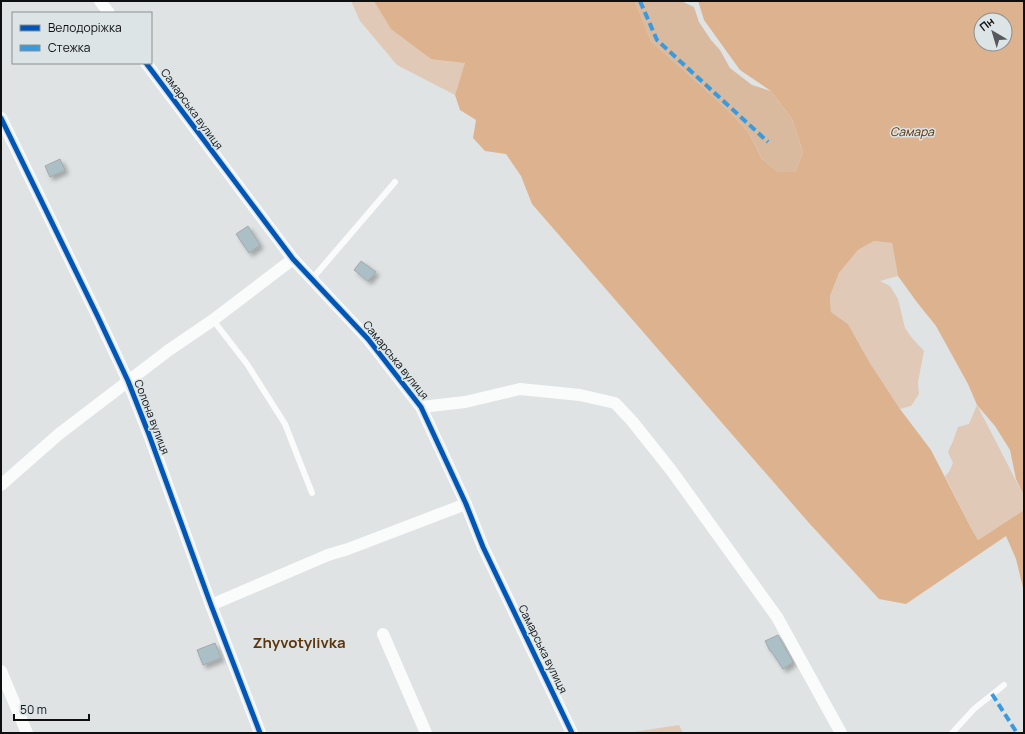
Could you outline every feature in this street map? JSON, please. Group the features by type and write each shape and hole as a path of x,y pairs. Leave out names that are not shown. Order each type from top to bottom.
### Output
{"street":[{"path":"100,1 108,12"},
{"name":"Самарська вулиця","path":"147,64 293,259 368,339 421,407 466,504 483,546 572,733"},
{"name":"Солона вулиця","path":"1,118 128,381 260,733"},
{"path":"1,485 59,434 169,350 213,320 293,259"},
{"name":"Самарська вулиця","path":"421,407 465,402 520,389 580,395 615,403 632,421 671,470 777,617 841,733"},
{"path":"211,605 328,555 348,549 466,504"},
{"path":"383,634 426,733"},
{"path":"1,671 27,733"}],"lane":[{"path":"312,279 395,182"},
{"path":"213,320 247,364 284,424 312,493"},
{"path":"952,733 974,709 1004,685"}],"shaded area":[{"path":"351,1 527,1 466,62 455,95 397,65 360,21"},
{"path":"635,1 681,1 694,7 699,22 720,50 730,68 752,85 771,91 792,119 803,152 795,172 778,172 762,159 749,133 728,110 651,41"},
{"path":"874,241 892,243 898,276 880,281 890,286 898,299 905,328 924,351 918,382 919,394 911,406 900,409 870,363 848,324 831,312 830,296 839,273 858,250"},
{"path":"977,405 1024,496 1024,510 978,540 945,476 949,472 953,463 948,452 958,427 969,424"},
{"path":"679,725 683,733 627,733"}],"water":[{"name":"Самара","path":"374,1 635,1 651,41 728,110 749,133 762,159 778,172 795,172 803,152 792,119 771,91 740,70 704,20 698,1 1024,1 1024,496 1016,479 1010,450 995,426 977,405 968,384 936,326 898,276 892,243 874,241 858,250 839,273 830,296 831,312 848,324 870,363 900,409 931,450 978,540 1024,510 1024,592 1016,559 1006,536 906,604 879,599 809,523 532,204 521,176 506,154 485,151 473,138 476,120 460,110 455,95 465,63 431,59 391,29"}],"building":[{"path":"60,159 65,170 50,177 45,166"},
{"path":"248,226 260,245 249,253 236,234"},
{"path":"361,261 376,272 368,281 354,270"},
{"path":"778,635 793,662 783,669 770,651 765,641"},
{"path":"215,643 221,658 203,665 197,650"}],"marked path":[{"path":"640,1 657,40 768,142"},
{"path":"992,694 1017,733"}],"cycle path":[{"path":"147,64 293,259 368,339 421,407 466,504 483,547 572,733"},
{"path":"1,118 128,381 260,733"}],"district":[{"name":"Zhyvotylivka","path":"299,643"}]}
